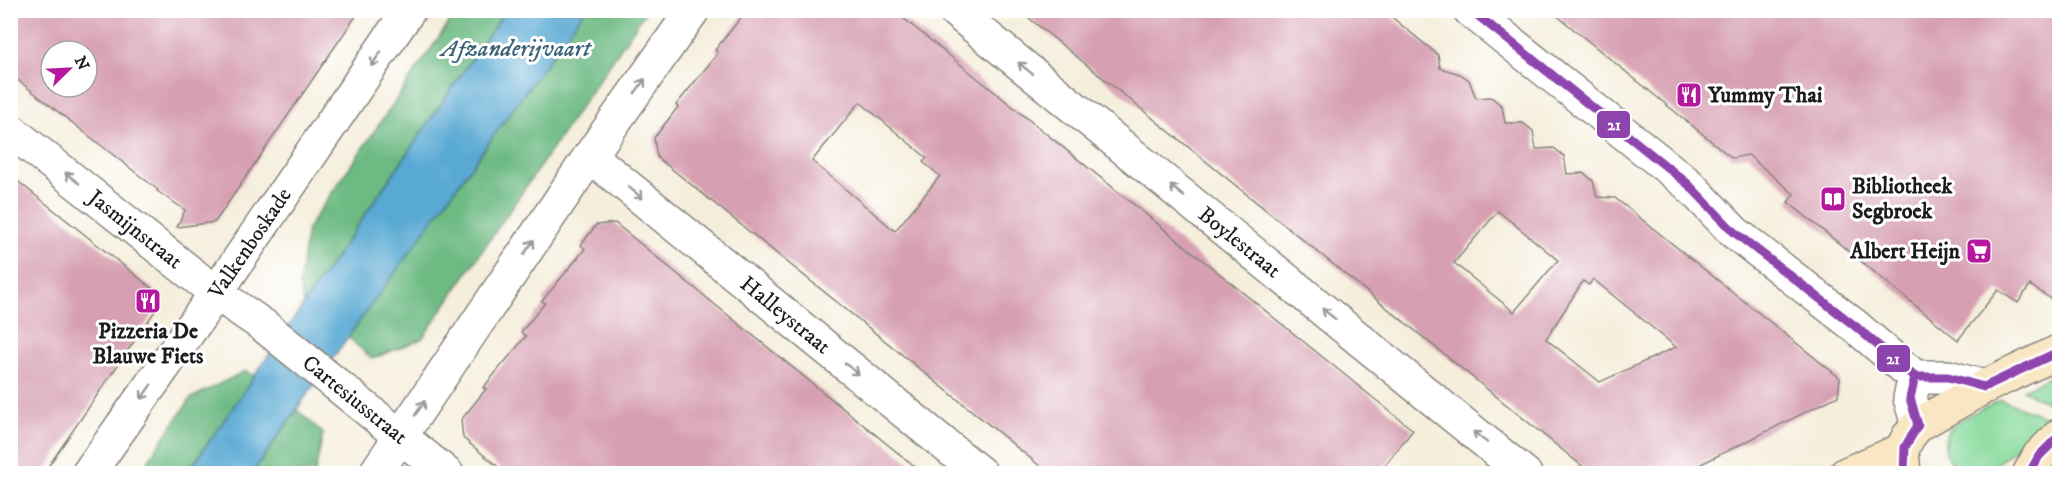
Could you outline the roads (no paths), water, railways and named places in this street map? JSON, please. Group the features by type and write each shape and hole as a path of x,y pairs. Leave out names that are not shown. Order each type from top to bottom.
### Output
{"street":[{"name":"Valkenboskade","path":"88,474 216,293 409,10"},
{"path":"375,474 590,156 693,10"},
{"name":"Boylestraat","path":"954,10 1526,474"},
{"path":"1470,10 1688,184 1734,232 1855,326 1915,377 1948,377 1984,387"},
{"name":"Jasmijnstraat","path":"10,130 216,293 264,326"},
{"name":"Halleystraat","path":"590,156 981,474"},
{"name":"Cartesiusstraat","path":"264,326 447,474"},
{"path":"1846,474 1908,449 1984,387 2060,351"},
{"path":"1908,449 1910,398 1915,377"},
{"path":"2029,474 2039,456 2060,435"}],"water":[{"name":"Afzanderijvaart","path":"505,11 584,11 252,473 187,474"}],"place":[{"name":"Yummy Thai","path":"1689,95"},
{"name":"Bibliotheek Segbroek","path":"1833,199"},
{"name":"Albert Heijn","path":"1979,251"},
{"name":"Pizzeria De Blauwe Fiets","path":"148,301"}]}
